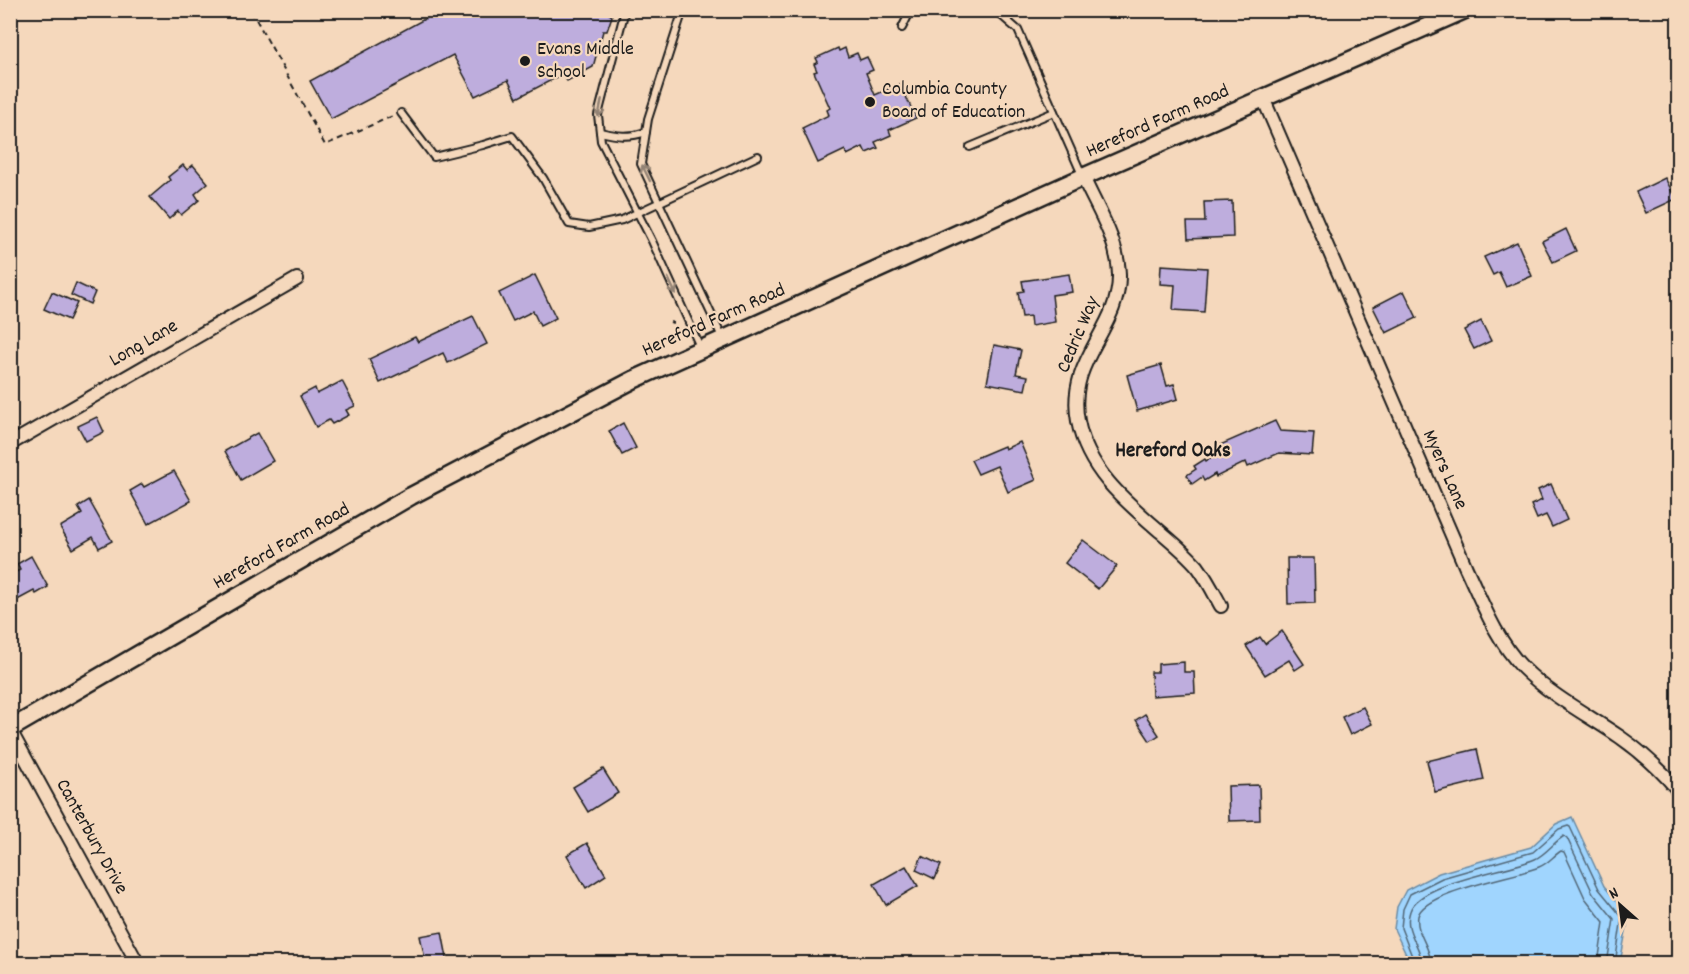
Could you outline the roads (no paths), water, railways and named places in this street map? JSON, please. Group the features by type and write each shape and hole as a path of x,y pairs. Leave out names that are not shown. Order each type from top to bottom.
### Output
{"street":[{"name":"Hereford Farm Road","path":"10,729 411,496 633,381 1083,177 1465,10"},
{"name":"Myers Lane","path":"1263,98 1466,568 1497,633 1523,668 1553,692 1622,738 1655,764 1678,790"},
{"name":"Cedric Way","path":"1083,177 1112,236 1119,277 1117,296 1082,370 1076,392 1078,421 1086,450 1108,483 1197,566 1221,606"},
{"name":"Long Lane","path":"10,444 297,279"},
{"name":"Canterbury Drive","path":"10,729 138,963"}],"lane":[{"path":"625,10 598,115 601,141 702,350"},
{"path":"683,10 648,119 641,164 723,340"},
{"path":"902,28 911,10"},
{"path":"995,10 1018,30 1083,177"},
{"path":"970,147 1054,112"},
{"path":"400,113 434,157 512,136 543,178 569,224 589,226 622,220 758,156"},
{"path":"600,132 619,137 633,137 646,132"}],"water":[{"path":"1572,817 1604,886 1629,915 1620,963 1410,963 1394,929 1397,907 1406,890 1439,873 1531,847 1556,824"}],"place":[{"name":"Evans Middle School","path":"525,61"},
{"name":"Columbia County Board of Education","path":"870,102"}],"district":[{"name":"Hereford Oaks","path":"1173,452"}]}
